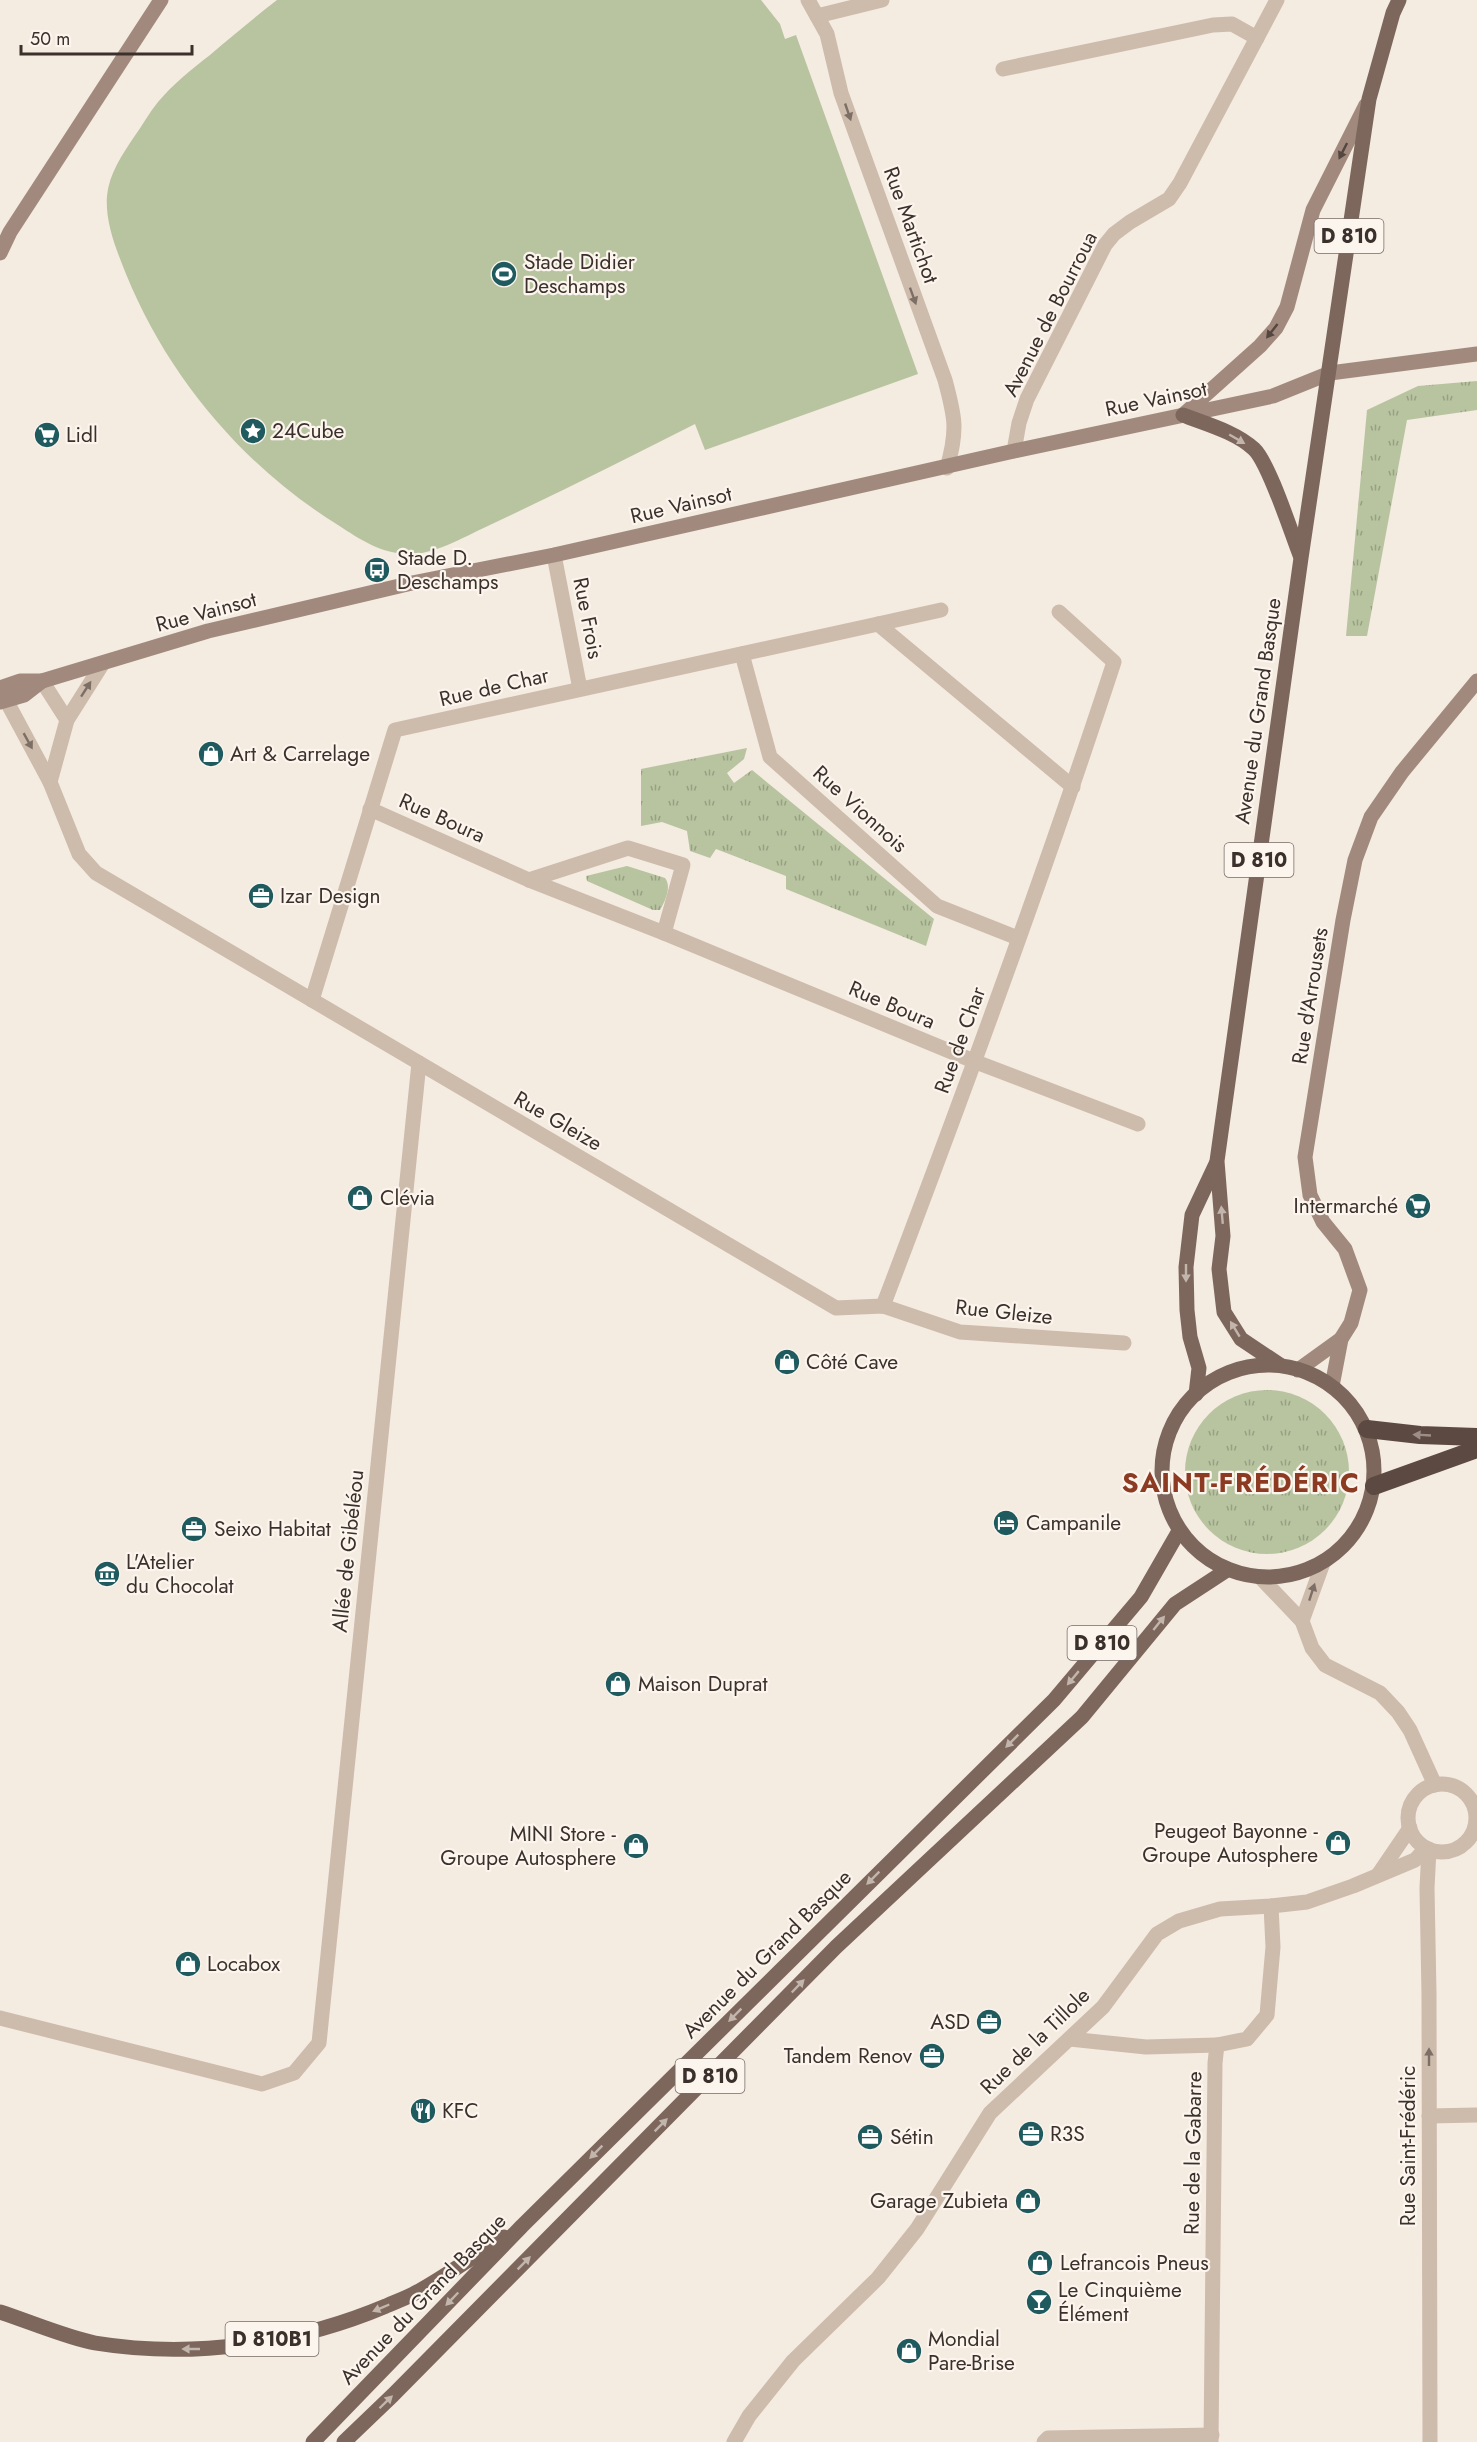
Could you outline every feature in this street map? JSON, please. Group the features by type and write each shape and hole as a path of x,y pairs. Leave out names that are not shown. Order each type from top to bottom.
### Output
{"highway":[{"path":"1367,1429 1420,1435 1477,1437"},
{"path":"1374,1486 1477,1449"}],"main road":[{"path":"0,253 10,232 161,0"},
{"name":"D 810","path":"1330,373 1370,99 1393,13 1399,0"},
{"path":"1301,558 1267,469 1255,449 1225,432 1184,414 1260,346 1276,328 1287,307 1313,210 1370,99"},
{"path":"1330,373 1477,354"},
{"name":"Rue Vainsot","path":"2,697 20,681 42,681 208,631 412,583 554,555 947,468 1014,451 1273,396 1330,373"},
{"name":"Avenue du Grand Basque","path":"1280,1365 1241,1339 1224,1312 1219,1269 1223,1236 1217,1161 1301,558 1330,373"},
{"name":"Rue d'Arrousets","path":"1332,1386 1341,1339 1351,1323 1360,1290 1345,1249 1323,1222 1310,1195 1305,1157 1343,920 1355,860 1371,817 1402,772 1477,681"},
{"name":"Avenue du Grand Basque","path":"1197,1394 1199,1368 1189,1328 1186,1267 1192,1215 1217,1161"},
{"name":"Rue d'Arrousets","path":"1298,1370 1341,1339"},
{"path":"1280,1365 1298,1370 1308,1372 1332,1386 1352,1405 1367,1429 1374,1457 1374,1486 1365,1516 1348,1543 1323,1563 1294,1575 1260,1578 1227,1570 1209,1561 1193,1547 1179,1531 1165,1500 1161,1467 1168,1433 1185,1404 1216,1379 1244,1367 1280,1365"},
{"name":"Avenue du Grand Basque","path":"313,2442 522,2226 1054,1700 1141,1597 1179,1531"},
{"name":"Avenue du Grand Basque","path":"344,2442 836,1947 1082,1717 1175,1604 1227,1570"},
{"name":"D 810B1","path":"0,2312 93,2343 146,2348 198,2349 255,2342 307,2333 360,2317 419,2292 522,2226"}],"street":[{"name":"Rue Martichot","path":"808,0 827,34 841,93 945,380 955,428 955,441 947,468"},
{"path":"817,16 882,0"},
{"name":"Avenue de Bourroua","path":"1014,451 1019,423 1027,399 1106,245 1114,234 1169,199 1175,191 1277,0"},
{"path":"1004,69 1213,25 1232,24 1257,38"},
{"name":"Rue Frois","path":"554,555 580,689"},
{"name":"Rue de Char","path":"312,1000 394,730 941,610"},
{"name":"Rue de Char","path":"883,1306 976,1062 1073,788 1114,662 1059,612"},
{"path":"878,624 1073,788"},
{"name":"Rue Vionnois","path":"742,654 770,757 938,906 1018,938"},
{"path":"50,782 67,720 103,663"},
{"path":"42,681 67,720"},
{"name":"Rue Gleize","path":"2,697 50,782 79,854 96,873 836,1308 883,1306 960,1332 1124,1343"},
{"name":"Rue Boura","path":"370,809 530,880 976,1062 1138,1124"},
{"path":"530,880 628,848 683,866 664,933"},
{"name":"Allée de Gibéléou","path":"0,2018 262,2084 294,2073 320,2043 419,1063"},
{"path":"1302,1621 1323,1563"},
{"path":"1260,1578 1302,1621 1312,1648 1325,1665 1380,1693 1398,1712 1410,1730 1435,1785"},
{"path":"1377,1876 1410,1828 1411,1806 1425,1789 1445,1784 1464,1792 1475,1809 1477,1820 1473,1832 1466,1842 1455,1849 1442,1852 1428,1849 1419,1843 1410,1828"},
{"name":"Rue de la Tillole","path":"734,2442 749,2416 793,2361 878,2278 917,2229 990,2113 1103,2007 1157,1934 1179,1921 1220,1909 1307,1902 1415,1860 1428,1849"},
{"name":"Rue Saint-Frédéric","path":"1428,1849 1430,2442"},
{"name":"Rue de la Gabarre","path":"1070,2039 1146,2047 1217,2045 1246,2039 1267,2015 1273,1947 1271,1906"},
{"name":"Rue de la Gabarre","path":"1211,2439 1217,2045"},
{"path":"1429,2116 1477,2115"},
{"path":"1044,2442 1048,2438 1211,2439"},
{"path":"1195,2442 1211,2439"}],"green space":[{"name":"Stade Didier Deschamps","path":"277,0 761,0 780,24 785,39 796,35 918,374 705,450 695,424 453,543 422,553 391,552 373,546 355,536 303,502 240,447 186,383 143,312 119,255 108,216 107,196 113,172 158,102 183,77"},
{"path":"1477,381 1477,410 1407,420 1367,636 1346,636 1367,410 1418,386"},
{"path":"747,748 744,759 727,773 734,783 752,770 934,919 926,946 786,889 786,876 716,849 710,858 690,851 687,831 662,822 641,826 641,769"},
{"path":"627,866 665,878 668,890 660,910 653,910 587,881 586,876"},
{"path":"1267,1390 1298,1397 1325,1414 1342,1441 1349,1472 1342,1503 1325,1530 1298,1547 1267,1554 1236,1547 1209,1530 1192,1503 1185,1472 1192,1441 1209,1414 1236,1397"}],"place":[{"name":"Stade Didier Deschamps","path":"504,274"},
{"name":"24Cube","path":"253,431"},
{"name":"Lidl","path":"47,435"},
{"name":"Stade D. Deschamps","path":"377,570"},
{"name":"Art & Carrelage","path":"211,754"},
{"name":"Izar Design","path":"261,896"},
{"name":"Clévia","path":"360,1198"},
{"name":"Intermarché","path":"1418,1206"},
{"name":"Côté Cave","path":"787,1362"},
{"name":"Campanile","path":"1006,1523"},
{"name":"Seixo Habitat","path":"194,1529"},
{"name":"L'Atelier du Chocolat","path":"107,1574"},
{"name":"Maison Duprat","path":"618,1684"},
{"name":"Peugeot Bayonne - Groupe Autosphere","path":"1338,1843"},
{"name":"MINI Store - Groupe Autosphere","path":"636,1846"},
{"name":"Locabox","path":"188,1964"},
{"name":"ASD","path":"989,2022"},
{"name":"Tandem Renov","path":"932,2056"},
{"name":"KFC","path":"423,2111"},
{"name":"R3S","path":"1031,2134"},
{"name":"Sétin","path":"870,2137"},
{"name":"Garage Zubieta","path":"1028,2201"},
{"name":"Lefrancois Pneus","path":"1040,2263"},
{"name":"Le Cinquième Élément","path":"1039,2302"},
{"name":"Mondial Pare-Brise","path":"909,2351"}],"district":[{"name":"SAINT-FRÉDÉRIC","path":"1241,1483"}]}
